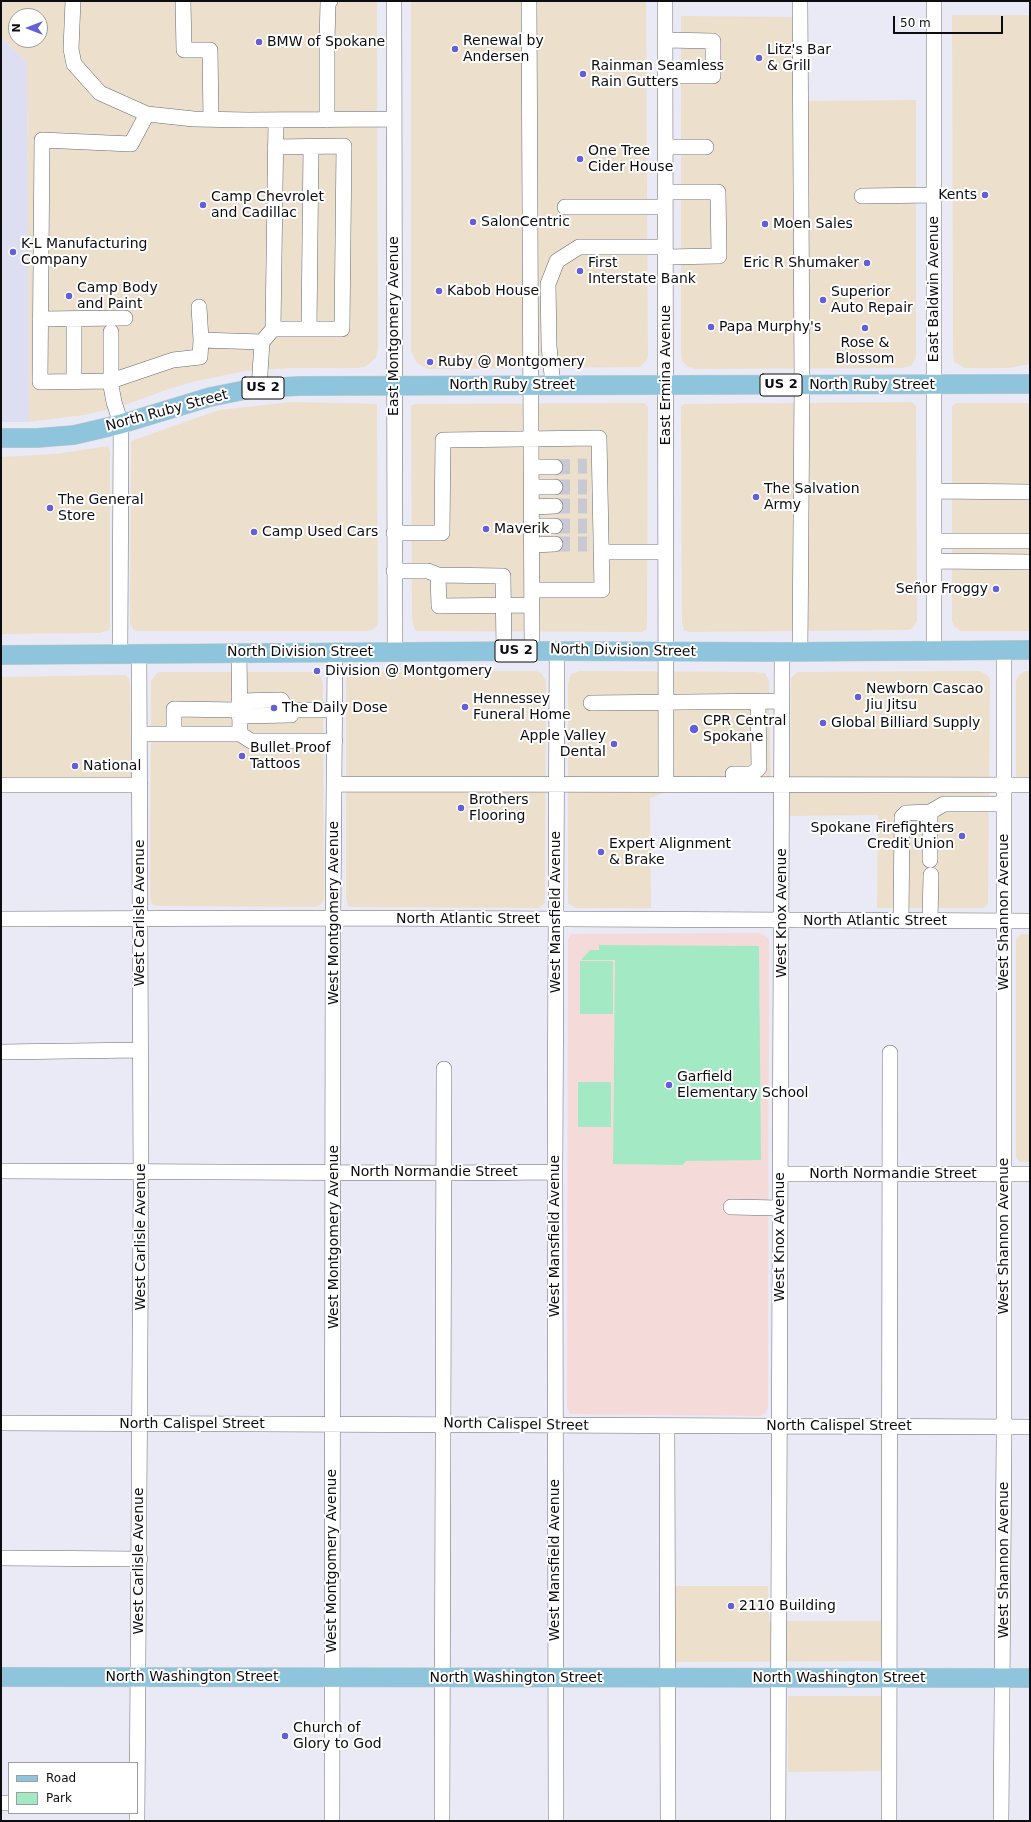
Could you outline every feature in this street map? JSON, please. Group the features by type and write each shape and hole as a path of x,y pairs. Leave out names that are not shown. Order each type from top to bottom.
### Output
{"main road":[{"name":"North Ruby Street","path":"1,438 36,438 74,435 121,424 210,397 259,389 299,386 1030,384"},
{"name":"North Division Street","path":"1,655 240,652 791,652 1030,650"},
{"name":"North Washington Street","path":"1,1677 1030,1678"}],"street":[{"path":"73,1 71,49 74,64 100,93 147,114 212,119 394,119"},
{"path":"183,1 184,50 210,50 212,119"},
{"path":"327,120 327,42 328,3 330,1"},
{"name":"East Montgomery Avenue","path":"394,1 395,652"},
{"path":"529,1 532,651"},
{"name":"East Ermina Avenue","path":"665,1 666,779"},
{"name":"West Knox Avenue","path":"778,1821 777,1678 782,701 791,652 802,385 800,1"},
{"name":"East Baldwin Avenue","path":"934,1 934,650"},
{"path":"665,40 713,41 713,76 665,76"},
{"path":"147,114 131,144 42,140 40,382 111,381 173,360 200,357 201,340 199,307"},
{"path":"259,389 262,342 273,329 276,120"},
{"path":"310,329 311,146"},
{"path":"273,329 342,329 344,146 275,147"},
{"path":"665,147 706,147"},
{"path":"553,386 549,346 548,284 557,260 579,247 618,248 719,256 718,192 665,199 565,207"},
{"path":"862,196 935,195"},
{"path":"40,319 126,318"},
{"path":"74,319 74,382"},
{"path":"111,332 111,381 114,402 121,424 120,653"},
{"path":"201,340 262,342"},
{"path":"394,533 442,533 443,440 599,438 594,466 594,526 602,590 532,598 504,606 439,606 446,575"},
{"path":"531,467 556,467"},
{"path":"531,487 556,487"},
{"path":"934,491 1030,492"},
{"path":"532,507 556,506"},
{"path":"531,526 556,526"},
{"path":"934,541 1030,541"},
{"path":"532,545 556,544"},
{"path":"597,547 666,552"},
{"path":"934,561 1030,562"},
{"path":"394,571 428,571 446,575 503,576 504,651"},
{"name":"West Shannon Avenue","path":"1001,1821 1004,1427 1004,650"},
{"name":"West Mansfield Avenue","path":"556,1821 555,1172 557,651"},
{"path":"240,652 240,734"},
{"name":"West Montgomery Avenue","path":"332,1821 334,1172 333,918 335,652"},
{"name":"West Carlisle Avenue","path":"137,1762 140,1559 141,1171 139,653"},
{"path":"591,703 782,701"},
{"path":"334,784 557,784 752,774 759,768 758,702"},
{"path":"174,734 174,709 239,709 291,715 287,710 335,710"},
{"path":"140,734 240,734 251,741 335,741"},
{"path":"666,779 782,784 1030,785"},
{"path":"1,785 140,785"},
{"path":"901,921 902,817 906,813 930,812 944,804 1004,804"},
{"path":"930,812 930,860"},
{"path":"930,921 931,875"},
{"name":"North Atlantic Street","path":"1,919 333,918 1030,921"},
{"path":"1,1052 141,1050"},
{"path":"888,1821 890,1053"},
{"path":"442,1821 444,1069"},
{"name":"North Normandie Street","path":"1,1171 444,1173 555,1172"},
{"name":"North Normandie Street","path":"780,1174 1030,1174"},
{"path":"731,1207 780,1208"},
{"name":"North Calispel Street","path":"1,1424 443,1424 668,1427 1030,1426"},
{"path":"668,1427 668,1821"},
{"path":"1,1558 140,1559"}],"shaded area":[{"name":"Camp Chevrolet and Cadillac","path":"1,1 377,1 378,348 376,357 365,367 357,368 290,368 245,371 192,382 119,407 84,415 29,422 27,62 12,48 48,48 48,8 8,8 8,44 1,37"},
{"path":"411,1 646,1 648,356 647,360 640,367 428,369 417,363 411,351"},
{"path":"952,15 1030,15 1030,364 1008,368 965,368 954,362"},
{"path":"681,16 802,17 803,101 916,100 916,358 911,366 902,368 696,369 688,367 682,361"},
{"name":"K-L Manufacturing Company","path":"1,37 8,44 8,48 12,48 27,62 29,422 1,422"},
{"name":"Camp Used Cars","path":"291,402 377,404 377,626 372,630 367,631 137,631 133,629 130,624 131,441 219,410"},
{"path":"912,402 916,406 917,621 913,628 907,630 689,632 684,630 682,623 681,407 684,404"},
{"path":"644,403 648,407 647,629 642,632 417,631 414,628 412,619 411,406 415,404"},
{"path":"957,403 1030,403 1030,631 961,631 954,626 952,621 952,406"},
{"path":"108,446 110,451 109,630 100,633 1,634 1,457 55,454"},
{"path":"536,671 541,673 546,681 545,903 539,908 348,906 346,898 346,681 348,676 351,673 356,672"},
{"path":"579,671 755,672 765,673 769,680 771,792 669,791 650,798 651,908 576,908 568,903 568,684 571,674"},
{"path":"980,671 987,675 990,679 988,904 984,908 877,908 878,815 790,816 791,678 797,672"},
{"path":"1025,671 1030,671 1030,791 1016,791 1016,681 1020,674"},
{"path":"313,672 320,675 323,682 324,899 321,904 316,907 157,906 152,904 150,898 151,681 157,673"},
{"path":"126,675 130,684 131,778 1,790 1,677"},
{"name":"Garfield Elementary School","path":"759,933 765,935 769,939 768,1408 765,1414 760,1416 570,1414 567,1408 568,939 572,934"},
{"path":"1021,934 1030,934 1030,1162 1020,1162 1016,1157 1016,940"},
{"path":"672,1586 768,1586 769,1621 883,1621 883,1661 672,1662"},
{"path":"788,1696 882,1696 884,1771 788,1772"}],"green space":[{"path":"599,945 759,946 761,1160 686,1161 683,1165 613,1164 615,960 581,960 590,950 599,950"},
{"path":"580,961 613,961 613,1014 580,1014"},
{"path":"578,1082 611,1082 611,1127 578,1127"}],"tunnel":[{"path":"555,467 587,466"},
{"path":"555,487 587,487"},
{"path":"555,506 587,506"},
{"path":"555,526 587,526"},
{"path":"555,544 587,544"}],"place":[{"name":"BMW of Spokane","path":"259,42"},
{"name":"Renewal by Andersen","path":"455,49"},
{"name":"Litz's Bar & Grill","path":"759,58"},
{"name":"Rainman Seamless Rain Gutters","path":"583,74"},
{"name":"One Tree Cider House","path":"580,159"},
{"name":"Kents","path":"985,195"},
{"name":"Camp Chevrolet and Cadillac","path":"203,205"},
{"name":"SalonCentric","path":"473,222"},
{"name":"Moen Sales","path":"765,224"},
{"name":"K-L Manufacturing Company","path":"13,252"},
{"name":"Eric R Shumaker","path":"867,263"},
{"name":"First Interstate Bank","path":"580,271"},
{"name":"Kabob House","path":"439,291"},
{"name":"Camp Body and Paint","path":"69,296"},
{"name":"Superior Auto Repair","path":"823,300"},
{"name":"Papa Murphy's","path":"711,327"},
{"name":"Rose & Blossom","path":"865,328"},
{"name":"Ruby @ Montgomery","path":"430,362"},
{"name":"The Salvation Army","path":"756,497"},
{"name":"The General Store","path":"50,508"},
{"name":"Maverik","path":"486,529"},
{"name":"Camp Used Cars","path":"254,532"},
{"name":"Señor Froggy","path":"996,589"},
{"name":"Division @ Montgomery","path":"317,671"},
{"name":"Newborn Cascao Jiu Jitsu","path":"858,697"},
{"name":"Hennessey Funeral Home","path":"465,707"},
{"name":"The Daily Dose","path":"274,708"},
{"name":"Global Billiard Supply","path":"823,723"},
{"name":"CPR Central Spokane","path":"694,729"},
{"name":"Apple Valley Dental","path":"614,744"},
{"name":"Bullet Proof Tattoos","path":"242,756"},
{"name":"National","path":"75,766"},
{"name":"Brothers Flooring","path":"461,808"},
{"name":"Spokane Firefighters Credit Union","path":"962,836"},
{"name":"Expert Alignment & Brake","path":"601,852"},
{"name":"Garfield Elementary School","path":"669,1085"},
{"name":"2110 Building","path":"731,1606"},
{"name":"Church of Glory to God","path":"285,1736"}]}
